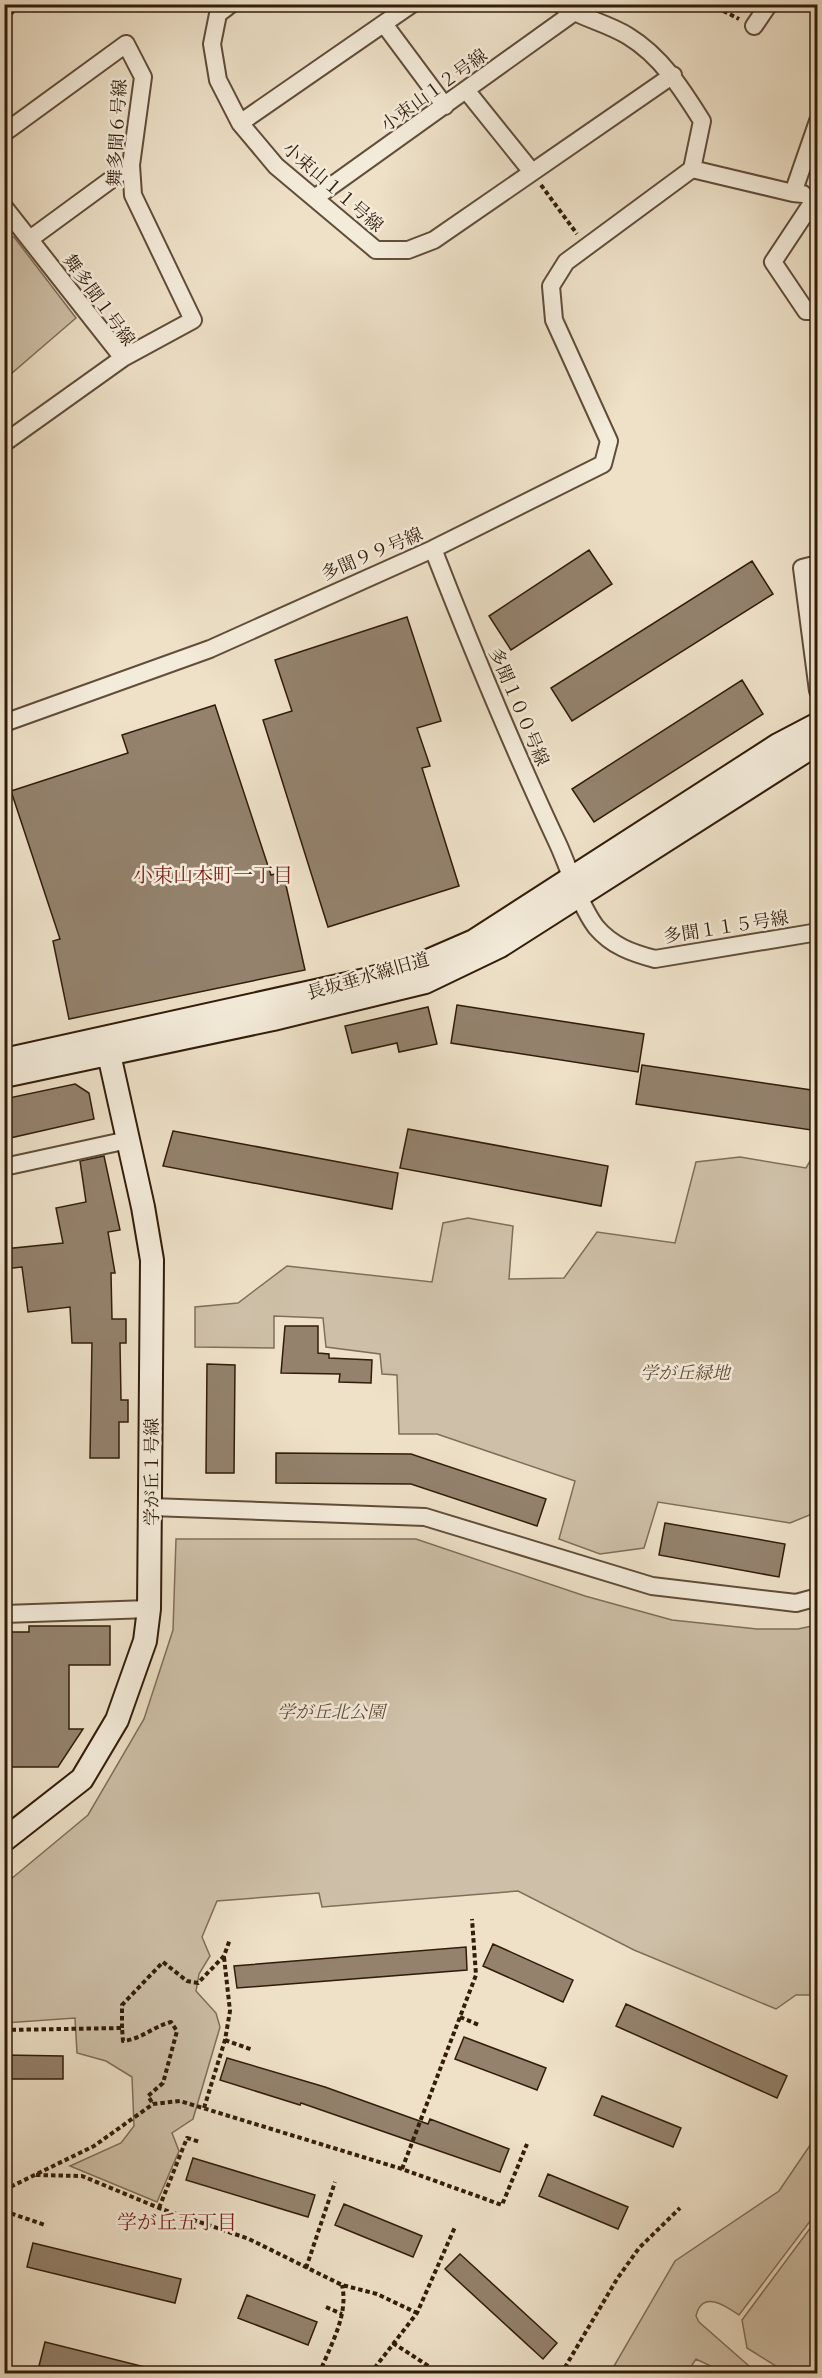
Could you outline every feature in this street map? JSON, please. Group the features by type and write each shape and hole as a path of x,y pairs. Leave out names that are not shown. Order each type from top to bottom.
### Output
{"street":[{"name":"小束山１１号線","path":"231,4 218,14 212,44 218,80 240,123 276,166 316,197 376,250 408,250 434,240 673,75"},
{"path":"240,123 411,4"},
{"path":"754,27 769,4"},
{"path":"567,9 628,36 673,75 702,121 692,169 586,247"},
{"name":"小束山１２号線","path":"316,197 445,106 567,9"},
{"path":"384,24 445,106"},
{"name":"舞多聞６号線","path":"4,133 126,44 143,77 131,165 133,195 193,320 123,358"},
{"path":"466,90 532,172"},
{"path":"793,193 818,121"},
{"path":"30,239 131,165"},
{"path":"692,169 793,193 816,194 773,262 806,311 818,312"},
{"name":"舞多聞１号線","path":"4,207 123,358 4,443"},
{"name":"多聞９９号線","path":"4,723 210,649 433,549 603,464 609,441 554,320 551,286 566,262 586,247"},
{"name":"多聞１００号線","path":"433,549 534,793 576,886"},
{"path":"818,564 802,568 818,692"},
{"name":"長坂垂水線旧道","path":"4,1060 107,1047 337,1005 425,982 500,946 576,886 778,746 818,724"},
{"name":"長坂垂水線旧道","path":"576,886 818,743"},
{"name":"多聞１１５号線","path":"576,886 596,927 615,945 632,953 655,959 818,932"},
{"name":"長坂垂水線旧道","path":"4,1076 107,1047"},
{"name":"学が丘１号線","path":"4,1840 82,1779 117,1720 145,1641 149,1609 151,1507 152,1268 143,1207 107,1047"},
{"path":"4,1167 128,1140"},
{"path":"151,1507 425,1517 652,1586 796,1603 818,1597"},
{"path":"4,1614 149,1609"}],"path":[{"path":"710,4 754,27"},
{"path":"532,172 586,247"},
{"path":"402,2169 476,1976 472,1919"},
{"path":"153,2104 148,2096 163,2083 177,2031 171,2022 153,2026 138,2040 123,2041 122,2005 163,1962 187,1981 198,1983 224,1956 230,1939"},
{"path":"204,2108 225,2040 230,2011 224,1956"},
{"path":"460,2017 479,2025"},
{"path":"4,2030 122,2028"},
{"path":"225,2040 253,2050"},
{"path":"4,2190 94,2146 153,2104 180,2101 402,2169 502,2205 526,2144"},
{"path":"159,2208 187,2138 200,2142"},
{"path":"35,2175 82,2176 159,2208 249,2239 342,2285 377,2294 417,2313"},
{"path":"306,2268 335,2182"},
{"path":"561,2373 617,2279 639,2248 680,2208"},
{"path":"4,2211 45,2225"},
{"path":"370,2373 417,2313 455,2227"},
{"path":"319,2373 342,2314 345,2299 342,2285"},
{"path":"326,2307 342,2314"},
{"path":"393,2343 430,2367"}],"green space":[{"path":"5,236 14,237 76,318 5,379"},
{"name":"学が丘緑地","path":"813,1156 818,1157 817,1512 790,1523 658,1502 644,1548 600,1554 559,1539 575,1481 437,1434 399,1434 397,1375 382,1374 380,1354 326,1347 323,1318 274,1316 274,1348 195,1347 195,1307 238,1303 287,1266 432,1282 443,1223 468,1218 513,1226 509,1279 564,1278 597,1232 675,1243 696,1162 740,1157 806,1168"},
{"name":"学が丘北公園","path":"176,1539 416,1539 585,1596 672,1620 757,1629 798,1629 817,1625 817,1995 796,1995 776,2009 634,1950 518,1891 322,1907 319,1893 217,1901 202,1937 210,1956 199,1974 196,1991 216,2013 220,2027 193,2119 172,2133 179,2151 157,2202 70,2166 121,2143 134,2126 132,2077 106,2061 77,2053 75,2018 5,2023 5,1884 88,1815 144,1719 173,1630"},
{"path":"817,2135 817,2212 739,2315 721,2304 709,2301 703,2303 696,2316 699,2322 757,2373 725,2373 696,2359 687,2373 610,2373 675,2261 779,2191"},
{"path":"817,2219 817,2373 787,2373 747,2348 742,2320"}],"building":[{"path":"589,550 612,584 511,650 489,616"},
{"path":"752,561 773,594 572,721 551,688"},
{"path":"407,617 441,721 417,728 430,766 422,768 459,886 328,927 263,720 292,711 275,660"},
{"path":"742,680 763,714 594,822 572,789"},
{"path":"215,705 271,875 283,872 305,970 69,1019 53,941 60,939 11,791 128,753 122,735"},
{"path":"457,1005 644,1034 638,1072 451,1043"},
{"path":"428,1007 437,1044 399,1052 397,1043 352,1053 345,1026"},
{"path":"642,1065 818,1091 818,1131 636,1104"},
{"path":"75,1084 89,1093 94,1119 10,1138 4,1099"},
{"path":"408,1129 608,1166 601,1206 400,1168"},
{"path":"173,1131 398,1173 392,1209 163,1166"},
{"path":"104,1156 120,1230 108,1232 115,1273 111,1273 112,1319 126,1319 126,1343 120,1343 121,1400 128,1400 128,1422 119,1422 119,1458 90,1458 92,1343 72,1343 70,1307 28,1312 22,1267 4,1269 4,1249 63,1243 56,1208 86,1202 80,1161"},
{"path":"285,1326 318,1326 318,1353 329,1354 329,1358 372,1360 371,1383 339,1382 340,1374 281,1373"},
{"path":"207,1364 235,1365 234,1473 206,1473"},
{"path":"276,1453 411,1454 546,1499 537,1526 411,1484 276,1483"},
{"path":"665,1523 785,1544 779,1577 659,1555"},
{"path":"29,1626 110,1626 110,1665 69,1665 69,1729 83,1729 58,1767 4,1767 4,1632 29,1632"},
{"path":"493,1944 573,1980 563,2002 483,1966"},
{"path":"466,1947 467,1970 237,1988 234,1966"},
{"path":"626,2004 787,2076 777,2098 616,2026"},
{"path":"464,2037 546,2068 537,2090 455,2059"},
{"path":"4,2055 63,2056 63,2079 4,2079"},
{"path":"227,2058 325,2087 428,2124 430,2119 509,2149 500,2172 301,2103 300,2105 220,2080"},
{"path":"602,2096 681,2128 673,2147 594,2115"},
{"path":"193,2158 315,2195 308,2217 186,2180"},
{"path":"548,2174 628,2207 618,2229 539,2196"},
{"path":"344,2204 422,2236 413,2257 335,2225"},
{"path":"33,2243 181,2279 175,2303 27,2267"},
{"path":"460,2254 557,2343 543,2359 445,2269"},
{"path":"247,2295 317,2322 308,2345 238,2318"},
{"path":"45,2342 149,2368 148,2373 68,2373 39,2366"}],"district":[{"name":"小束山本町一丁目","path":"213,875"},
{"name":"学が丘五丁目","path":"177,2222"}]}
